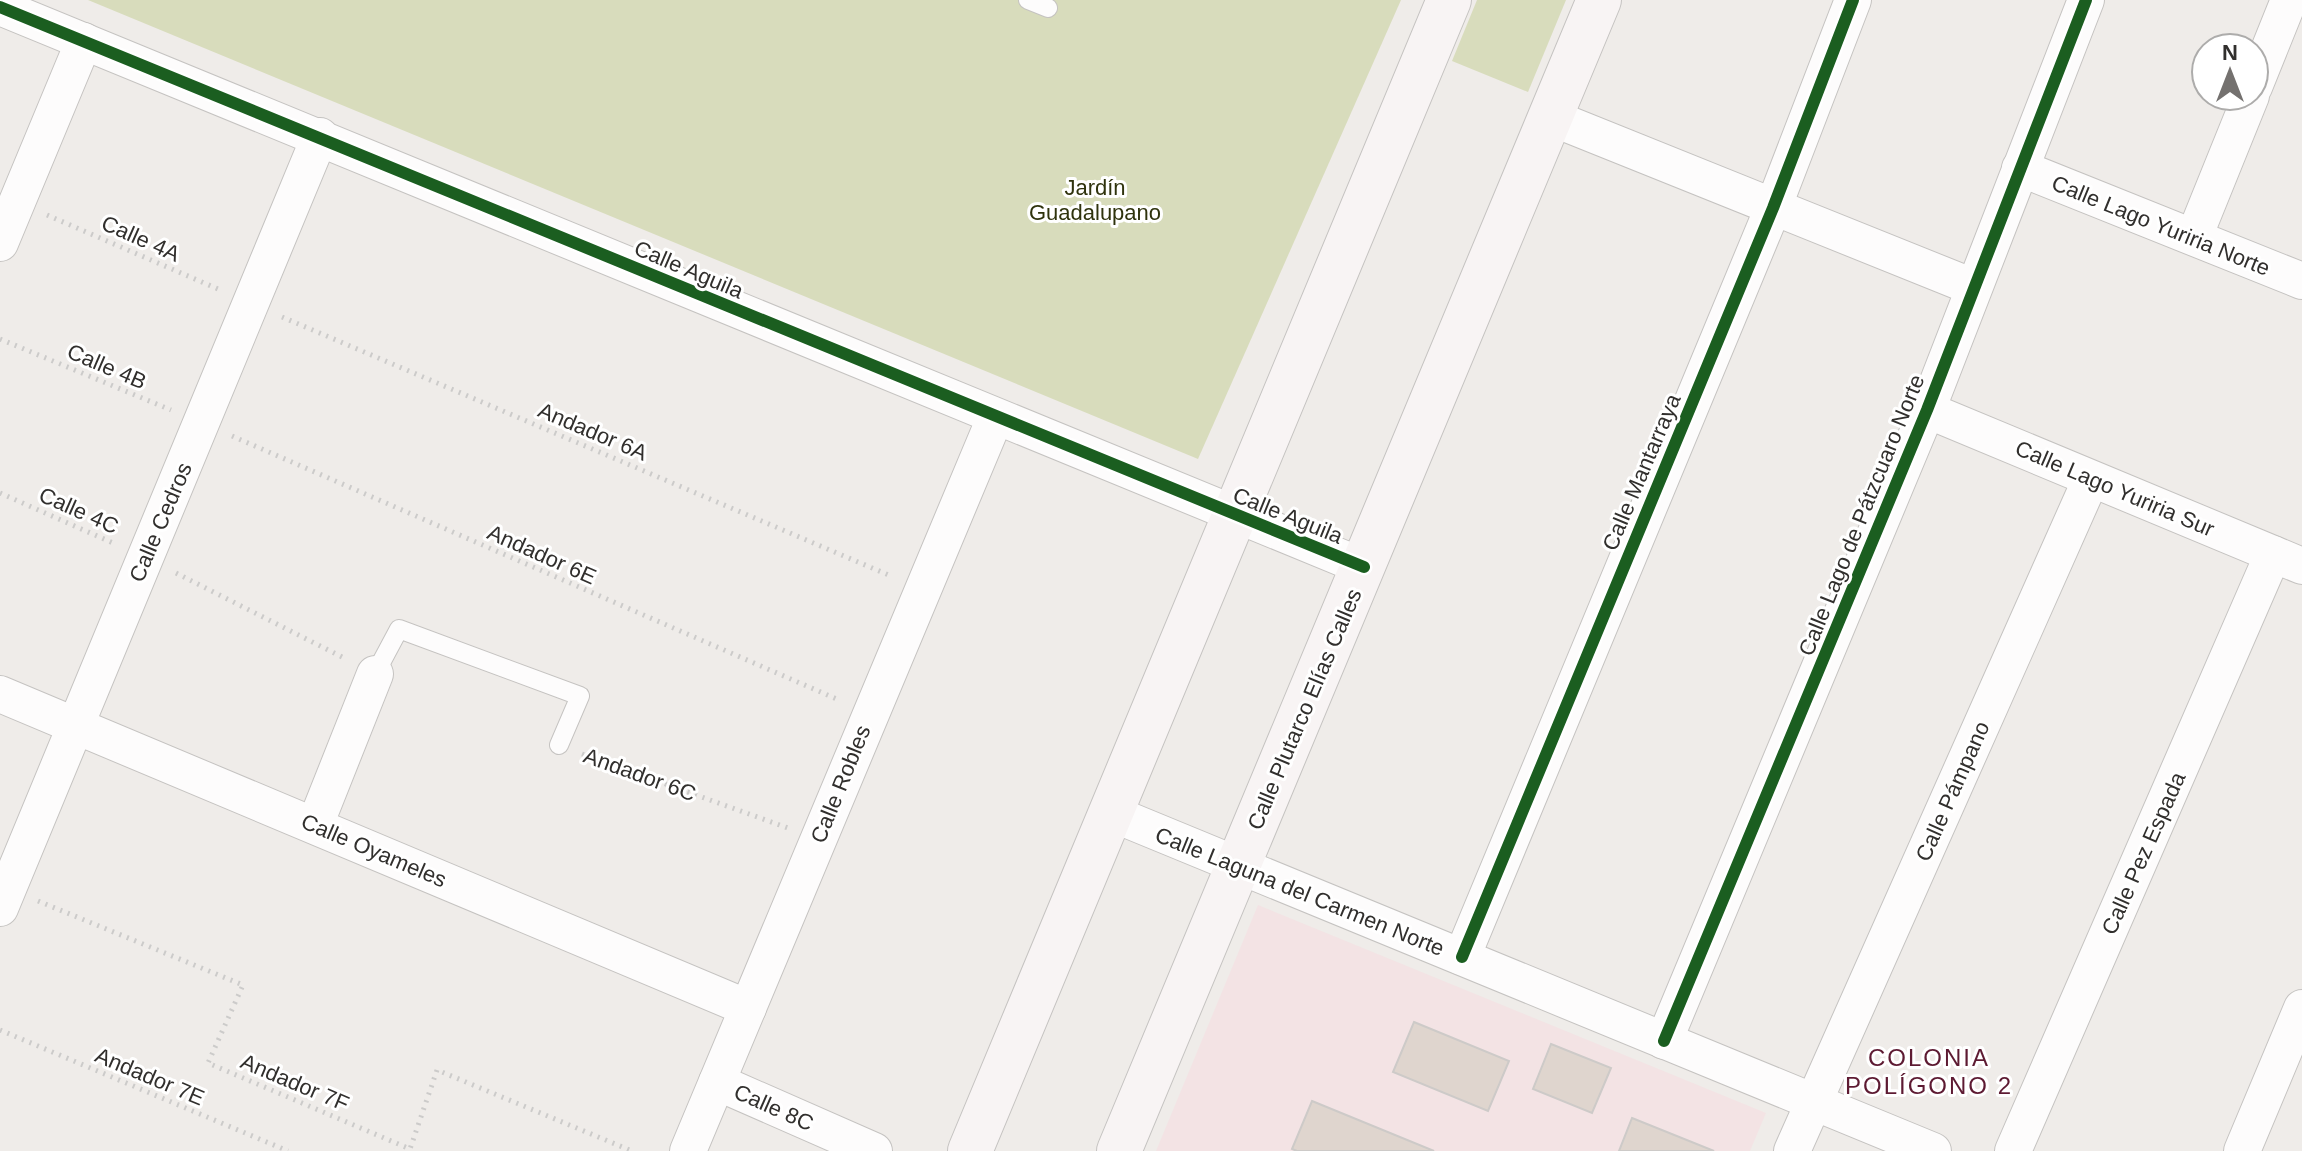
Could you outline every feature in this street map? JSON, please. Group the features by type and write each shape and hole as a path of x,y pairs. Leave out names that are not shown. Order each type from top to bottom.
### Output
{"main road":[{"path":"970,1151 1449,0"},
{"name":"Calle Plutarco Elías Calles","path":"1119,1151 1599,0"}],"street":[{"name":"Calle Mantarraya","path":"1462,957 1773,208 1853,0"},
{"name":"Calle Lago de Pátzcuaro Norte","path":"1664,1041 1927,410 2086,0"},
{"path":"2270,47 2289,0"},
{"name":"Calle Aguila","path":"0,7 1364,567"},
{"path":"0,243 84,41"},
{"path":"2194,237 2245,112"},
{"path":"1550,117 1973,287"},
{"name":"Calle Cedros","path":"3,894 320,136"},
{"name":"Calle Lago Yuriria Norte","path":"2020,168 2302,281"},
{"name":"Calle Lago Yuriria Sur","path":"1927,410 2288,560"},
{"name":"Calle Robles","path":"688,1151 995,418"},
{"name":"Calle Pámpano","path":"1792,1151 2091,479"},
{"name":"Calle Pez Espada","path":"2013,1151 2288,560"},
{"path":"315,825 375,674"},
{"name":"Calle Oyameles","path":"0,694 748,1008"},
{"name":"Calle Laguna del Carmen Norte","path":"1111,813 1933,1151"},
{"path":"2242,1151 2302,1008"},
{"name":"Calle 8C","path":"717,1082 874,1151"}],"lane":[{"path":"1028,0 1048,8"},
{"name":"Andador 6C","path":"375,674 399,629 580,696 559,745"}],"path":[{"path":"145,557 375,674"}],"shaded area":[{"path":"1258,905 1766,1113 1750,1151 1156,1151"}],"green space":[{"name":"Jardín Guadalupano","path":"88,0 1401,0 1198,459"},
{"path":"1477,0 1566,0 1528,92 1452,61"}],"building":[{"path":"1414,1022 1509,1061 1488,1111 1393,1072"},
{"path":"1551,1044 1611,1068 1592,1113 1533,1089"},
{"path":"1312,1101 1434,1151 1292,1149"},
{"path":"1632,1118 1714,1151 1619,1151"}],"cycle path":[{"path":"1462,957 1773,208 1853,0"},
{"path":"1664,1041 1927,410 2086,0"},
{"path":"0,7 1364,567"}],"district":[{"name":"COLONIA POLÍGONO 2","path":"1929,1072"}]}
